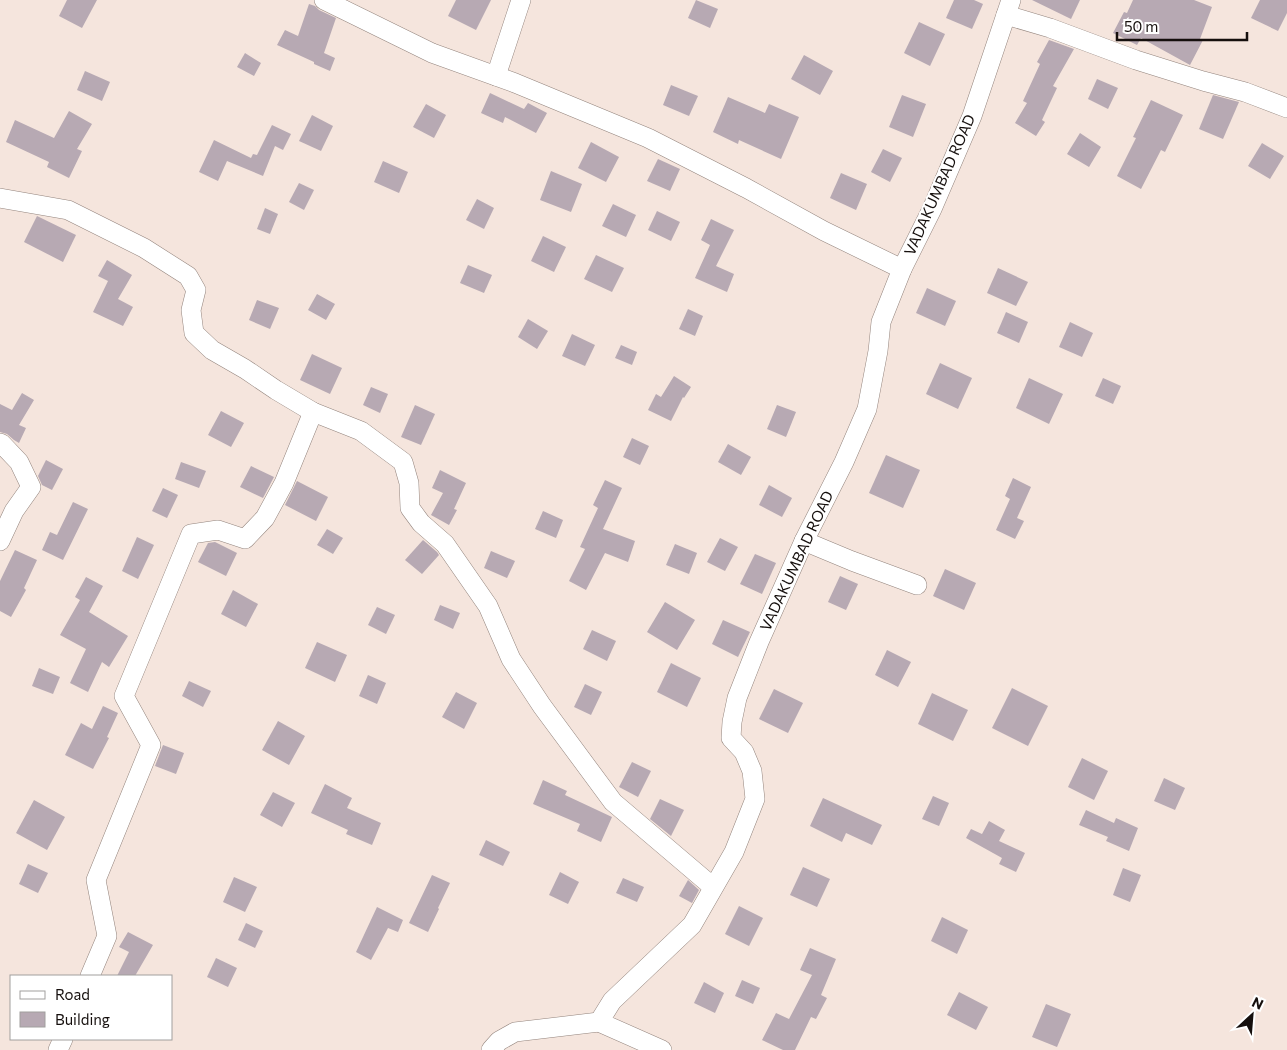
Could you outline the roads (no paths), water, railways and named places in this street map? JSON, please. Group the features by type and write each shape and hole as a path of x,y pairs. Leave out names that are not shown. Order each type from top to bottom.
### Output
{"street":[{"path":"324,0 432,53 515,83 648,138 746,188 824,231 902,269"},
{"path":"496,76 521,0"},
{"path":"1009,7 1050,28 1144,62 1245,92 1287,108"},
{"name":"VADAKUMBAD ROAD","path":"598,1022 612,1001 692,925 734,852 755,799 750,765 744,752 731,738 737,698 759,642 804,541 844,462 867,409 881,322 902,269 932,209 972,116 1009,7"},
{"path":"0,198 68,210 144,248 188,276 196,290 191,310 194,333 212,350 313,412 361,431 403,462 409,483 410,508 421,523 445,544 488,606 511,659 542,706 613,802 713,887"},
{"path":"90,975 107,936 96,880 151,745 124,696 191,534 218,530 245,540 265,518 284,483 313,412"},
{"path":"0,443 19,462 31,487 14,512 0,541"},
{"path":"804,541 917,585"},
{"path":"491,1050 499,1041 515,1032 598,1022 662,1050"}]}
